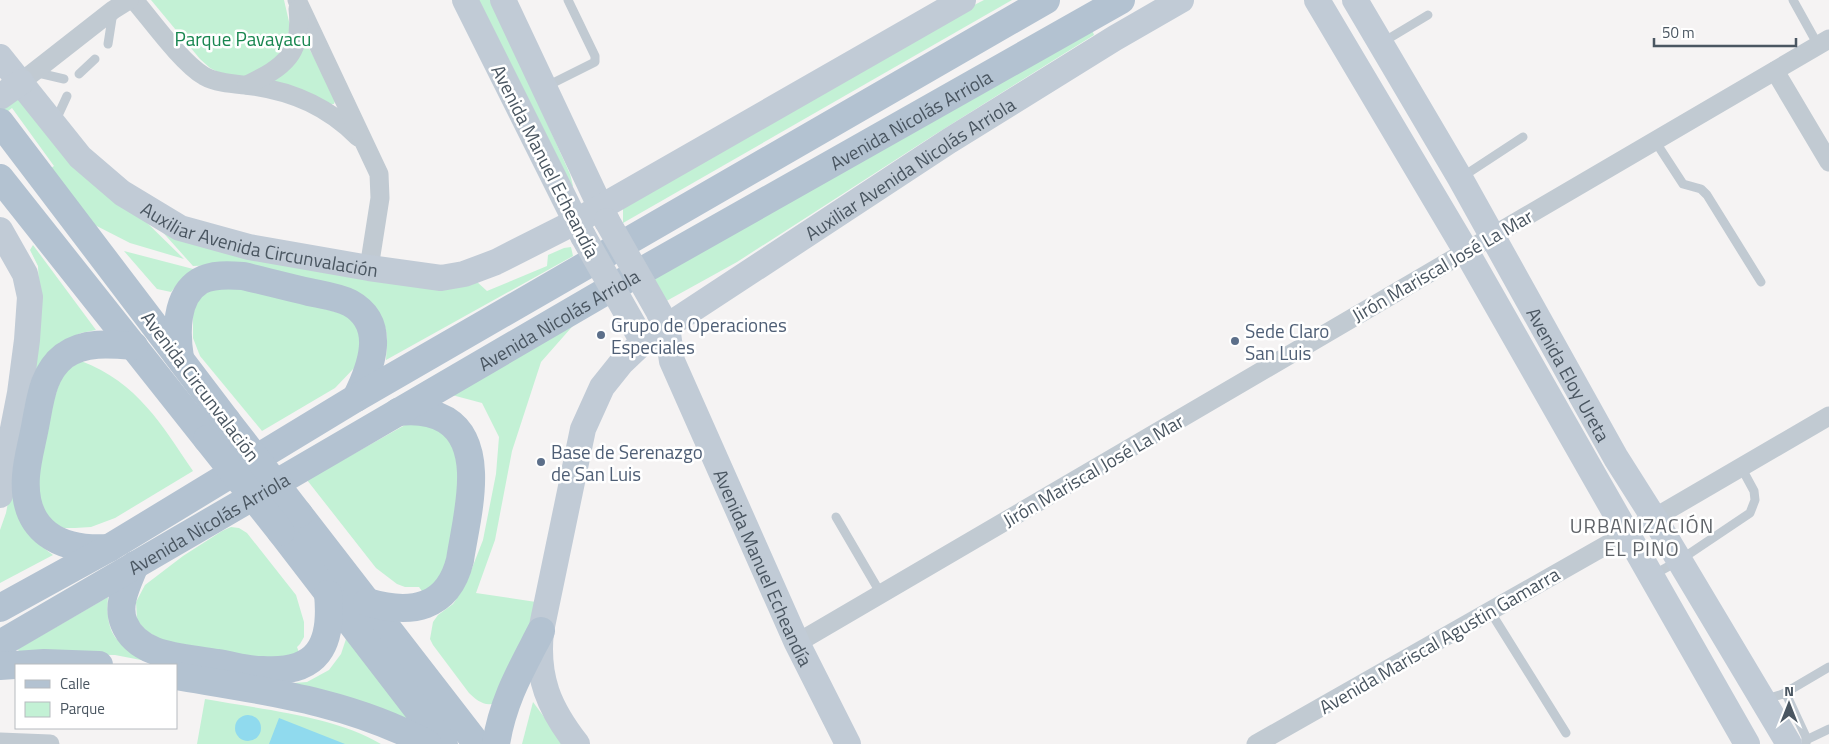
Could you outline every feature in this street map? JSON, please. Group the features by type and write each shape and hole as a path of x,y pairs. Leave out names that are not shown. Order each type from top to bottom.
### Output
{"main road":[{"name":"Avenida Nicolás Arriola","path":"0,608 109,548 356,398 1046,0"},
{"name":"Avenida Nicolás Arriola","path":"0,644 610,289 1121,0"},
{"name":"Avenida Circunvalación","path":"0,122 227,421 290,523 328,594 444,744"},
{"name":"Avenida Circunvalación","path":"0,178 207,439 367,602 477,744"},
{"path":"180,358 177,330 181,308 191,289 199,282 210,278 231,275 242,276 343,300 364,315 370,324 373,335 373,354 356,398"},
{"path":"109,548 76,547 51,537 38,525 33,516 27,497 26,477 42,390 56,364 66,354 83,347 107,344 134,346"},
{"path":"367,602 392,608 405,608 439,598 447,590 460,560 471,481 469,452 465,441 459,431 450,423 434,414 422,411 398,412"},
{"path":"135,565 123,596 121,614 126,627 143,646 159,652 260,670 274,671 294,667 311,659 318,652 326,639 328,630 328,594"},
{"path":"496,744 507,698 541,631"},
{"path":"0,666 15,665"},
{"path":"178,676 321,702 374,718 428,744"}],"street":[{"path":"134,0 187,62 205,77 282,91 310,102 343,122 366,145"},
{"path":"247,85 272,73 287,60 296,43 300,26 297,0"},
{"path":"297,0 379,174 380,198 369,268"},
{"name":"Avenida Manuel Echeandía","path":"465,0 579,229 640,337 672,361"},
{"name":"Avenida Manuel Echeandía","path":"503,0 603,214 663,321 672,361 797,643 848,744"},
{"path":"579,229 963,0"},
{"name":"Auxiliar Avenida Nicolás Arriola","path":"640,337 949,141 1115,38 1181,0"},
{"path":"1321,8 1354,0"},
{"name":"Avenida Eloy Ureta","path":"1354,0 1460,178 1616,458 1680,560 1800,743"},
{"path":"18,84 121,5"},
{"name":"Avenida Eloy Ureta","path":"1321,8 1466,251 1747,744"},
{"name":"Jirón Mariscal José La Mar","path":"797,643 1824,42"},
{"name":"Auxiliar Avenida Circunvalación","path":"0,56 18,84 80,157 122,193 180,228 249,247 369,268 441,278 464,274 579,229"},
{"path":"1775,71 1829,162"},
{"path":"1409,155 1436,138"},
{"path":"0,230 25,274 30,297 20,393 0,495"},
{"path":"1509,328 1536,312"},
{"path":"577,744 555,713 548,696 540,664 541,631 583,429 602,386 640,337"},
{"name":"Avenida Mariscal Agustin Gamarra","path":"1256,744 1654,518 1829,416"},
{"path":"1591,472 1616,458"},
{"path":"1720,698 1765,691"},
{"path":"0,742 50,744"}],"lane":[{"path":"545,88 596,62 595,56 568,0"},
{"path":"1793,0 1824,42"},
{"path":"108,44 121,5"},
{"path":"1380,44 1428,15"},
{"path":"79,74 95,59"},
{"path":"18,84 64,79"},
{"path":"54,125 67,96"},
{"path":"1460,178 1523,137"},
{"path":"1655,141 1683,184 1701,189 1707,195 1761,282"},
{"path":"1651,576 1680,560 1750,513 1755,500 1754,491 1741,467"},
{"path":"836,517 881,594"},
{"path":"1490,611 1566,733"},
{"path":"1765,691 1829,667"},
{"path":"1800,743 1829,729"}],"green space":[{"name":"Parque Pavayacu","path":"151,0 284,0 290,26 286,44 278,57 252,76 236,77 220,73 210,68 200,59"},
{"path":"469,0 492,0 570,174 573,186 570,189"},
{"path":"984,0 1012,0 623,223 623,207 927,29"},
{"path":"1091,27 1094,35 737,262 661,304 646,281"},
{"path":"305,41 336,98 334,104 327,104 267,80"},
{"path":"18,89 184,259 130,243 83,219 47,171 54,166 12,108 3,115 0,103"},
{"path":"150,218 476,281 487,291 547,266 548,255 564,248 571,247 573,256 386,360 386,330 377,312 217,265 193,266"},
{"path":"33,245 96,330 81,333 59,343 35,379 39,288 38,266 30,250"},
{"path":"124,251 197,270 179,282 171,292 157,289"},
{"path":"214,289 249,289 351,316 362,336 357,365 335,388 262,431 200,356 193,338 193,313 196,304 203,295"},
{"path":"578,320 541,362 512,451 495,540 476,593 536,602 528,633 495,703 488,704 478,700 469,693 430,639 433,622 438,615 453,604 467,581 483,540 496,474 499,437 482,403 452,395"},
{"path":"81,361 101,370 133,393 159,421 193,471 115,518 91,527 64,528 55,524 42,511 38,496 38,445 63,373"},
{"path":"413,423 434,425 461,452 453,566 424,594 419,587 405,587 397,584 376,568 307,480 405,425"},
{"path":"18,451 41,546 53,555 0,583 0,530 6,513"},
{"path":"231,527 239,528 247,533 296,595 304,622 304,637 297,647 300,655 284,662 165,643 144,629 137,620 136,602 145,585 183,556"},
{"path":"108,597 110,627 115,636 130,649 165,664 115,655 20,654 18,649"},
{"path":"348,633 424,735 281,684 307,682 329,670 341,654"},
{"path":"205,699 319,720 362,734 381,744 197,744"},
{"path":"533,702 564,744 522,744"}],"water":[{"path":"248,715 257,719 261,728 257,737 248,741 239,737 235,728 239,719"},
{"path":"279,718 345,744 269,744"}],"place":[{"name":"Grupo de Operaciones Especiales","path":"601,335"},
{"name":"Sede Claro San Luis","path":"1235,341"},
{"name":"Base de Serenazgo de San Luis","path":"541,462"}],"district":[{"name":"URBANIZACIÓN EL PINO","path":"1642,536"}]}
